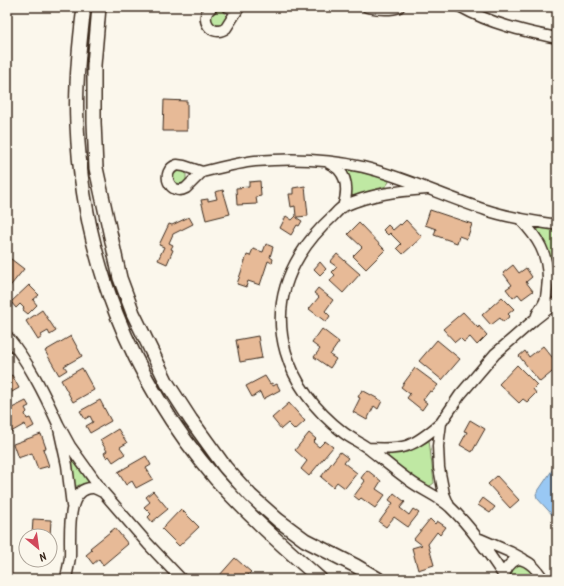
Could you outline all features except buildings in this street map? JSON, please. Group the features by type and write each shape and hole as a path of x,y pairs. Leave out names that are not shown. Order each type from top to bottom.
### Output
{"street":[{"path":"84,7 78,58 77,85 77,123 80,170 91,233 100,272 115,312 134,355 152,390 193,451 250,516 320,579"},
{"path":"100,7 94,65 96,168 120,278 133,313 167,383 191,420 225,467 251,496 278,520 305,540 378,579"},
{"path":"212,7 207,12 205,20 209,27 216,31 226,28 241,8"},
{"path":"228,7 241,8"},
{"path":"367,7 394,9 399,7"},
{"path":"461,7 492,22 520,31 557,38"},
{"path":"202,172 234,164 290,159 363,167 392,175 487,211 521,220 557,225"},
{"path":"327,162 339,170 345,181 347,194 343,207"},
{"path":"426,189 391,191 372,196 343,207 323,225 307,242 294,264 286,286 281,312 282,336 288,361 298,382 306,395 321,412 344,433 368,448 409,481 449,506 478,538 504,578"},
{"path":"521,220 534,234 542,249 548,266 545,302 534,320"},
{"path":"368,448 393,449 408,446 423,439 441,423 460,395 495,354 557,302"},
{"path":"7,336 42,388 58,424 70,446 103,492 148,544 181,579"},
{"path":"441,423 438,446 439,468 444,494 449,506"},
{"path":"58,424 68,465 72,509 70,559 66,579"},
{"path":"72,509 74,500 78,494 84,490 94,488 103,492"},
{"path":"478,538 523,559 533,566 543,579"},
{"path":"504,578 509,565 518,559 523,559"}],"green space":[{"path":"215,9 221,9 226,14 224,23 221,25 215,25 210,20 210,14"},
{"path":"175,168 182,169 186,174 186,181 181,185 174,184 170,173"},
{"path":"350,170 387,178 389,182 386,186 354,196 349,194 346,172"},
{"path":"538,227 557,230 557,293 555,293 552,289 551,264 546,245 538,231"},
{"path":"426,439 429,440 434,483 427,488 385,459 390,454 409,450"},
{"path":"71,458 88,482 74,487"},
{"path":"516,563 522,563 532,570 538,579 510,579 510,568"}],"water":[{"path":"557,463 557,520 537,498 536,494"}]}
